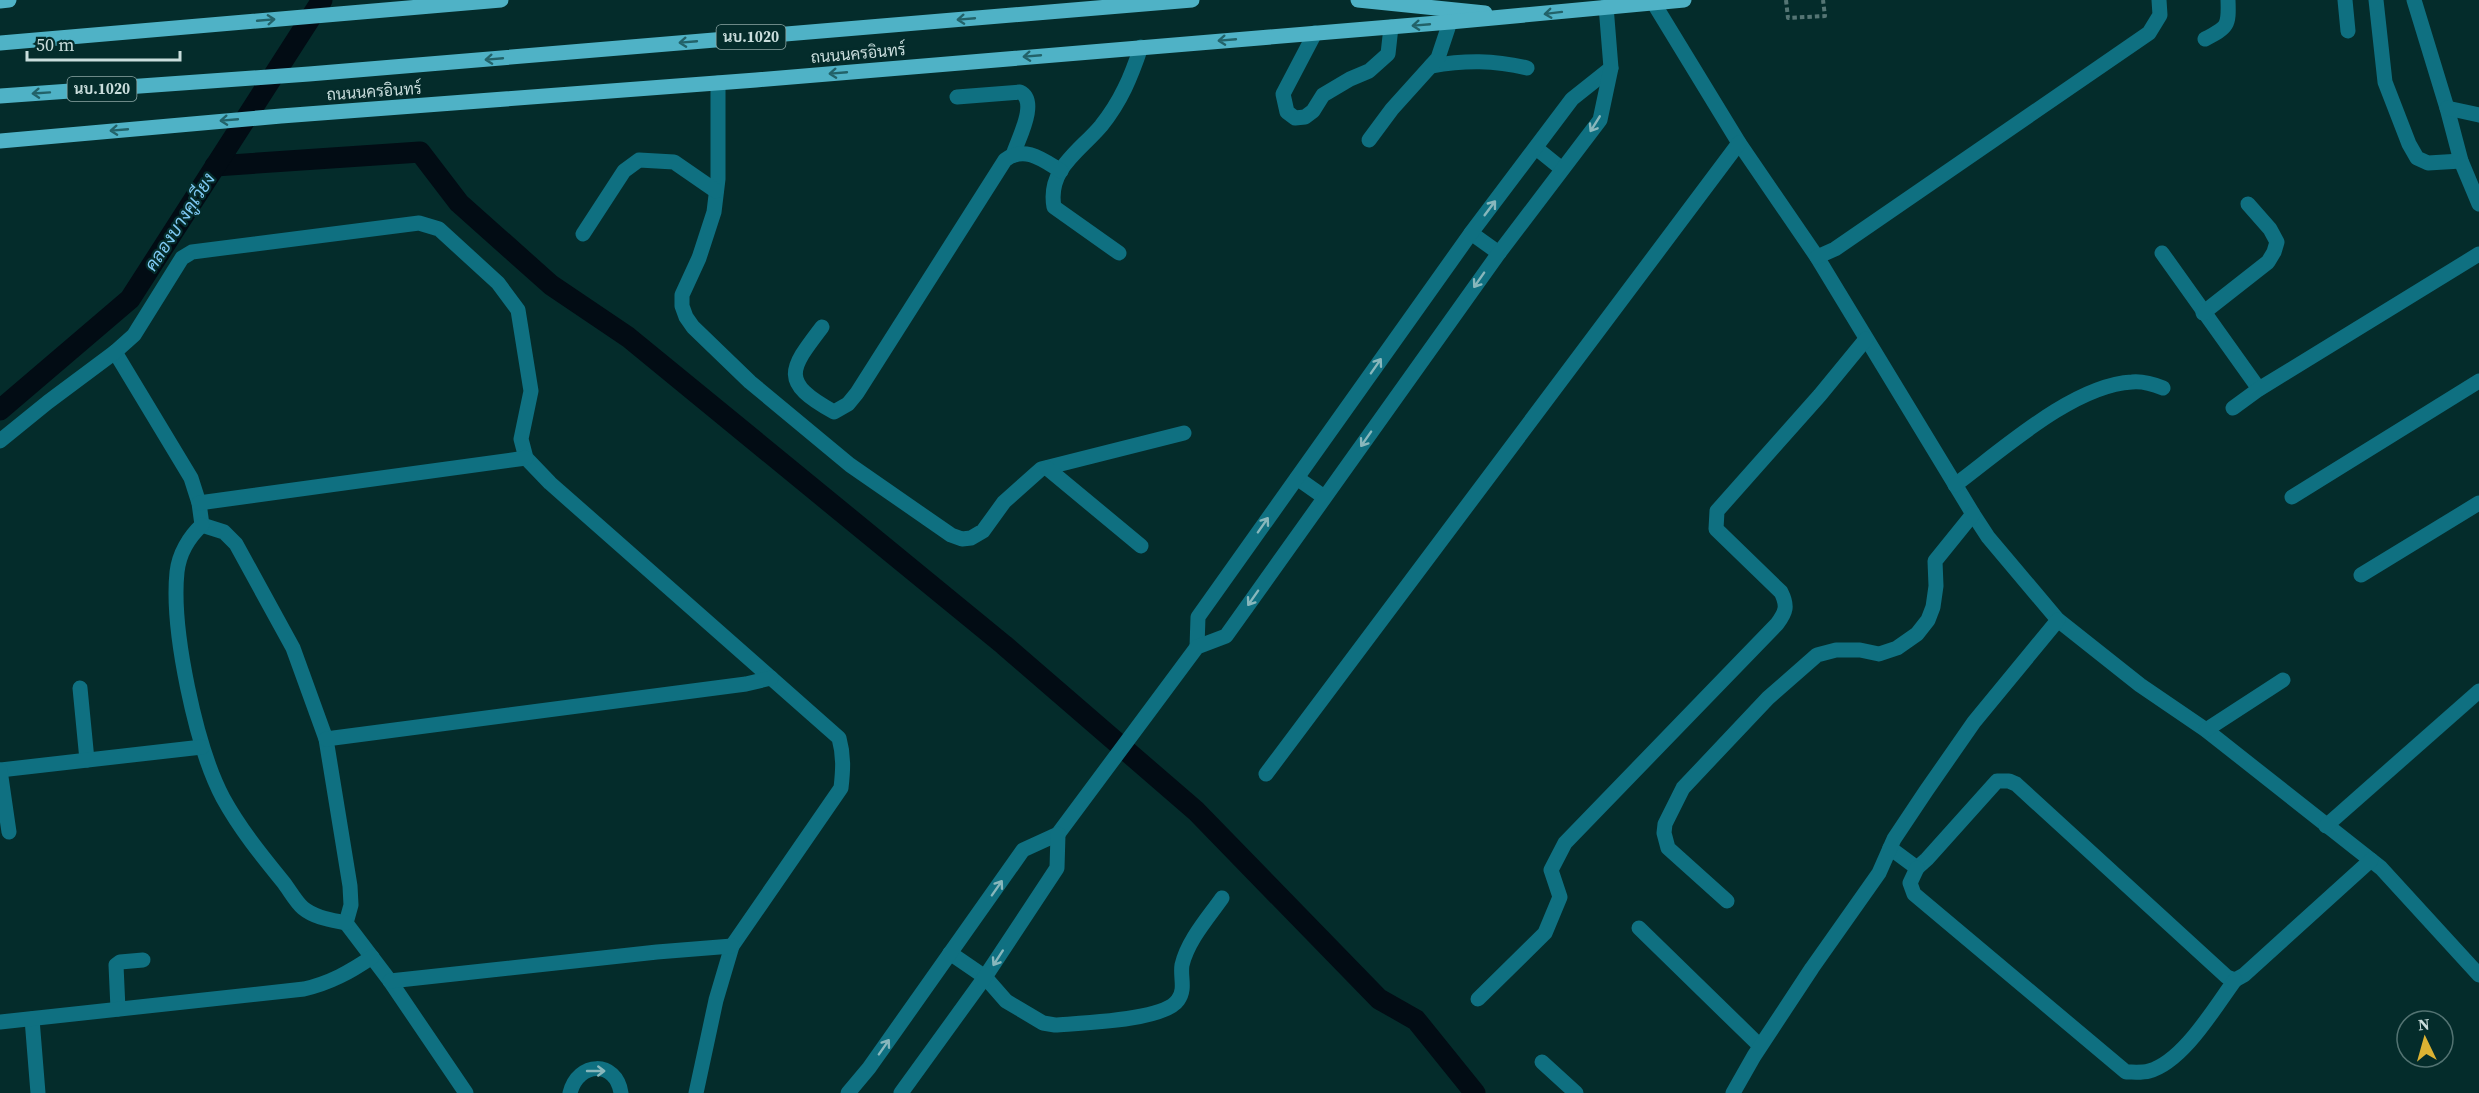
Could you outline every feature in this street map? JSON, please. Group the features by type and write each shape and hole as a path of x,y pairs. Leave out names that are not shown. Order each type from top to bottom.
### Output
{"main road":[{"path":"0,1 9,0"},
{"path":"0,43 501,0"},
{"name":"ถนนนครอินทร์","path":"0,96 309,74 1192,0"},
{"path":"1358,0 1521,16"},
{"name":"ถนนนครอินทร์","path":"0,141 177,124 717,83 1391,27 1683,0"}],"street":[{"path":"1817,257 1835,249 2149,33 2160,15 2159,0"},
{"path":"2205,39 2223,30 2229,22 2228,0"},
{"path":"2346,0 2348,31"},
{"path":"2376,0 2385,82 2409,144 2417,158 2428,163 2461,161"},
{"path":"2414,0 2461,161 2479,204"},
{"path":"1653,2 1739,143 1817,257 1972,514 1988,537 2058,620 2140,685 2206,730 2381,868 2477,969"},
{"path":"848,1093 869,1068 1023,850 1058,834 1197,647 1226,636 1499,253 1599,120 1611,68 1606,6"},
{"path":"1369,140 1438,58 1450,22"},
{"path":"1315,33 1283,94 1287,112 1296,117 1305,117 1313,111 1323,95 1369,71 1388,54 1391,27"},
{"path":"1119,253 1053,207 1052,196 1068,158 1101,126 1130,82 1141,47"},
{"path":"1431,66 1459,61 1490,62 1527,68"},
{"path":"1197,647 1198,617 1471,233 1572,99 1611,68"},
{"path":"717,83 714,212 708,233 682,295 682,306 693,327 750,382 850,465 951,535 971,538 983,531 1004,502 1029,478 1047,468 1184,434"},
{"path":"822,327 797,360 794,374 796,381 807,393 834,412 848,404 857,393 1005,160 1013,154 1028,112 1029,100 1026,95 1020,92 957,97"},
{"path":"2447,108 2479,116"},
{"path":"1266,774 1739,143"},
{"path":"1536,148 1562,169"},
{"path":"1013,154 1031,153 1061,171"},
{"path":"583,234 624,171 639,160 674,162 716,191"},
{"path":"2203,313 2268,262 2274,252 2277,242 2274,235 2248,204"},
{"path":"0,441 134,335 182,258 192,252 419,223 440,229 498,283 518,310 531,391 521,439 526,458 550,483 838,738 844,764 841,788 732,946 716,1000 696,1093"},
{"path":"1471,233 1499,253"},
{"path":"2162,253 2259,389"},
{"path":"2233,408 2259,389 2479,254"},
{"path":"1478,999 1545,933 1560,897 1551,870 1565,843 1777,624 1785,613 1787,603 1781,592 1716,529 1717,511 1820,395 1866,339"},
{"path":"115,352 191,478 199,503 202,525"},
{"path":"2292,497 2479,381"},
{"path":"1955,485 2043,419 2087,393 2132,382 2150,383 2163,388"},
{"path":"199,503 526,458"},
{"path":"1047,468 1141,546"},
{"path":"1297,478 1324,497"},
{"path":"2361,575 2479,503"},
{"path":"1727,901 1668,848 1664,833 1665,824 1683,788 1768,698 1817,655 1836,650 1860,650 1879,654 1897,648 1917,634 1928,620 1933,607 1936,586 1935,561 1972,514"},
{"path":"202,525 224,532 236,544 293,648 326,739 350,886 351,905 346,923"},
{"path":"202,525 192,534 183,551 177,571 181,651 202,747 229,807 253,845 303,908 320,916 346,923 390,981 466,1093"},
{"path":"1733,1093 1760,1046 1879,873 1890,848 1974,722 2058,620"},
{"path":"326,739 746,684 771,678"},
{"path":"2206,730 2283,680"},
{"path":"80,688 87,760"},
{"path":"2326,826 2479,691"},
{"path":"9,832 0,770 202,747"},
{"path":"2235,980 2227,977 2025,792 2009,781 1997,781 1927,860 1917,868 1910,883 1914,894 2126,1072 2150,1071 2163,1064 2190,1041 2235,980 2244,975 2371,860"},
{"path":"901,1093 985,977 1057,868 1058,834"},
{"path":"1890,848 1917,868"},
{"path":"950,954 985,977 1006,1001 1043,1023 1055,1025 1129,1019 1170,1009 1178,1000 1183,990 1182,965 1196,934 1222,898"},
{"path":"1639,928 1760,1046"},
{"path":"390,981 732,946"},
{"path":"0,1022 304,989 327,983 344,975 372,957"},
{"path":"118,1009 116,965 120,962 143,960"},
{"path":"32,1018 38,1093"},
{"path":"1542,1062 1576,1093"},
{"path":"570,1093 572,1083 578,1076 586,1070 597,1068 615,1076 621,1093"}],"path":[{"path":"1786,0 1788,18 1825,16 1824,0"}],"waterway":[{"name":"คลองบางคูเวียง","path":"0,410 130,299 322,0"},
{"path":"215,166 420,152 459,203 551,285 628,337 1004,645 1196,811 1379,999 1416,1020 1475,1093"}]}
